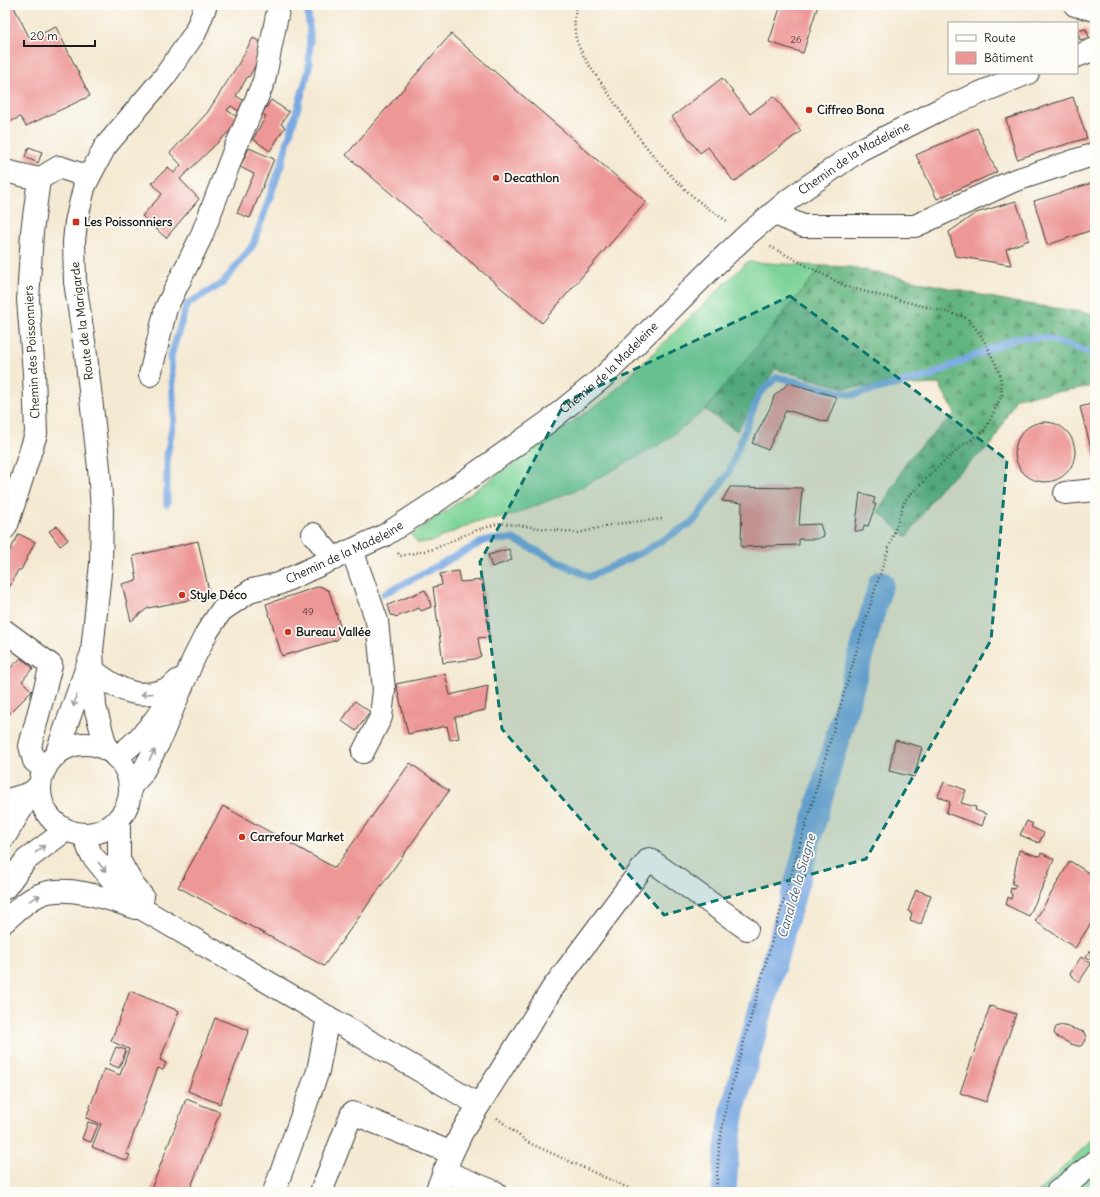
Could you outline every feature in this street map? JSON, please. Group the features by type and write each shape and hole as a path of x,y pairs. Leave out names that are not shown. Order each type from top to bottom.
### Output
{"street":[{"name":"Route de la Marigarde","path":"112,753 95,707 93,661 101,563 102,511 99,468 87,363 80,305 75,282 74,242 76,222 84,188 106,147 165,76 195,33 206,5"},
{"path":"150,375 166,308 201,237 234,151 264,81 279,5"},
{"path":"1075,5 1095,10"},
{"path":"1078,56 1095,49"},
{"name":"Chemin de la Madeleine","path":"187,669 207,632 222,611 252,590 278,584 385,535 431,505 548,422 602,378 716,264 773,212 791,198 860,150 941,109 1026,74"},
{"path":"773,212 803,226 915,226 1013,181 1095,154"},
{"path":"5,171 39,179 59,167 89,177"},
{"name":"Chemin des Poissonniers","path":"5,528 36,434 34,373 28,300 32,232 39,179"},
{"path":"1065,493 1095,490"},
{"path":"313,534 343,554 377,621 384,690 382,717 363,752"},
{"path":"5,631 51,665 30,746 34,761 43,776 40,796 49,816 56,824 74,832 97,832 109,827 119,818 127,803 130,787 128,776 123,766 112,753 94,745 81,744 67,748 43,776 5,801"},
{"name":"Route de la Marigarde","path":"5,836 43,776 93,661"},
{"path":"93,661 114,685 142,695 168,689 187,669"},
{"path":"112,753 126,750 140,736 159,714 187,669"},
{"path":"130,787 142,775 158,744 187,669"},
{"path":"119,818 119,860 133,885 165,922"},
{"path":"5,888 26,860 74,832"},
{"path":"74,832 122,892 144,910 479,1105"},
{"path":"436,1192 462,1132 552,989 649,859 747,929"},
{"path":"5,921 22,905 40,894 60,891 79,892 144,910"},
{"path":"274,1192 318,1071 328,1017"},
{"path":"321,1192 352,1114 448,1162 496,1192"},
{"path":"1057,1192 1095,1162"}],"path":[{"path":"577,5 574,15 576,38 588,63 633,131 660,165 694,197 748,234 847,287 962,316 968,319 980,334 1000,374 1002,395 984,430 963,445 938,467 905,500 877,582 862,632 773,936 726,1107 719,1146 716,1192"},
{"path":"385,535 400,556 434,549 471,532 500,523 579,532 614,524 662,519"},
{"path":"479,1105 527,1142 637,1192"}],"highlighted area":[{"path":"790,296 1007,460 991,640 866,859 664,915 502,729 480,562 565,402"}],"green space":[{"path":"747,262 822,266 705,410 661,444 578,489 512,515 475,522 433,541 418,543 411,535 607,398"},
{"path":"822,266 851,267 1014,302 1095,314 1095,386 1016,398 992,444 940,488 907,537 877,511 888,496 908,459 955,413 939,384 845,388 775,369 737,431 705,410"},
{"path":"1095,1137 1095,1192 1038,1192"}],"building":[{"path":"5,5 13,5 30,39 56,27 90,96 26,126 20,117 10,122 5,112"},
{"path":"781,5 818,5 803,53 769,42"},
{"path":"1086,29 1089,37 1080,40 1078,31"},
{"name":"Decathlon","path":"451,34 646,202 542,323 346,155"},
{"path":"253,38 266,45 249,77 248,76 236,96 248,103 242,113 231,106 227,110 241,120 180,179 199,199 166,238 142,216 162,194 152,183 168,167 174,173 181,165 170,153 207,113"},
{"path":"722,78 750,114 774,96 801,131 734,182 708,147 700,153 672,117"},
{"path":"1073,97 1087,138 1017,159 1006,119"},
{"path":"271,100 289,112 281,124 285,127 270,151 253,139 266,116 262,114"},
{"path":"977,128 997,172 937,199 916,155"},
{"path":"29,147 42,152 38,163 25,157"},
{"path":"249,148 274,159 250,218 237,213 254,174 240,167"},
{"path":"1095,182 1095,229 1047,245 1034,201"},
{"path":"1016,201 1029,240 1006,249 1011,265 955,256 949,232 976,213"},
{"path":"789,383 837,397 827,422 786,410 768,450 752,443 771,406 774,396"},
{"path":"1095,403 1095,463 1080,407"},
{"path":"1039,422 1051,422 1062,427 1070,435 1075,446 1073,464 1062,477 1051,482 1039,482 1028,477 1020,469 1015,458 1015,446 1020,435 1028,427"},
{"path":"730,487 802,488 799,525 820,524 824,536 816,539 799,539 799,545 741,547 742,503 722,501"},
{"path":"860,493 875,498 873,504 876,504 868,526 864,525 863,531 855,531"},
{"path":"57,526 68,540 60,546 49,531"},
{"path":"19,534 35,542 21,570 18,570 9,588 5,587 5,555 7,556"},
{"path":"198,541 210,596 148,608 131,621 122,584 137,580 133,556"},
{"path":"509,549 512,560 492,567 488,555"},
{"path":"458,571 460,582 483,580 489,637 478,638 481,656 475,659 443,663 433,587 442,585 440,574"},
{"path":"320,586 329,591 342,632 337,640 282,656 266,604"},
{"path":"425,590 431,607 421,611 419,608 396,617 391,615 388,605"},
{"path":"21,658 33,668 22,681 32,691 5,718 5,673"},
{"path":"445,674 450,695 488,686 485,710 455,717 459,738 450,740 447,726 408,734 396,684"},
{"path":"355,701 370,712 356,731 342,721"},
{"path":"895,740 922,747 914,777 889,771"},
{"name":"Carrefour Market","path":"410,763 449,791 324,966 178,887 223,806 335,868"},
{"path":"944,782 966,790 961,803 976,807 975,810 986,814 982,826 946,813 950,802 938,796"},
{"path":"1027,821 1033,824 1031,827 1044,833 1039,843 1020,835"},
{"path":"1019,850 1037,856 1040,856 1041,853 1054,859 1029,916 1006,905 1008,897 1011,899 1011,888 1014,889 1016,885 1012,884"},
{"path":"1070,861 1095,877 1095,917 1075,948 1035,921"},
{"path":"916,890 931,895 921,924 910,920 912,913 908,911"},
{"path":"1095,945 1095,962 1086,957"},
{"path":"1081,957 1091,964 1079,982 1070,974"},
{"path":"130,991 179,1011 160,1060 166,1063 163,1070 158,1068 126,1154 130,1155 127,1161 92,1147 101,1124 86,1118 104,1069 120,1075 129,1049 111,1041"},
{"path":"990,1006 1016,1014 986,1102 960,1093"},
{"path":"215,1018 249,1030 220,1104 188,1091"},
{"path":"1061,1025 1084,1032 1086,1038 1085,1042 1081,1046 1078,1046 1057,1037 1054,1033 1056,1027"},
{"path":"116,1047 126,1050 119,1068 109,1064"},
{"path":"186,1099 220,1112 189,1192 150,1192"},
{"path":"88,1122 98,1125 91,1142 82,1139"}],"waterway":[{"path":"167,504 167,456 174,417 171,356 187,304 222,284 253,245 281,165 309,69 310,33 307,5"},
{"path":"384,594 486,540 513,539 589,577 643,552 694,521 729,472 759,394 777,377 852,395 930,376 1017,338 1046,338 1095,354"},
{"name":"Canal de la Siagne","path":"724,1192 727,1146 734,1105 881,583"}],"place":[{"name":"Ciffreo Bona","path":"809,110"},
{"name":"Decathlon","path":"496,178"},
{"name":"Les Poissonniers","path":"76,222"},
{"name":"Style Déco","path":"182,595"},
{"name":"Bureau Vallée","path":"288,632"},
{"name":"Carrefour Market","path":"242,837"}]}
